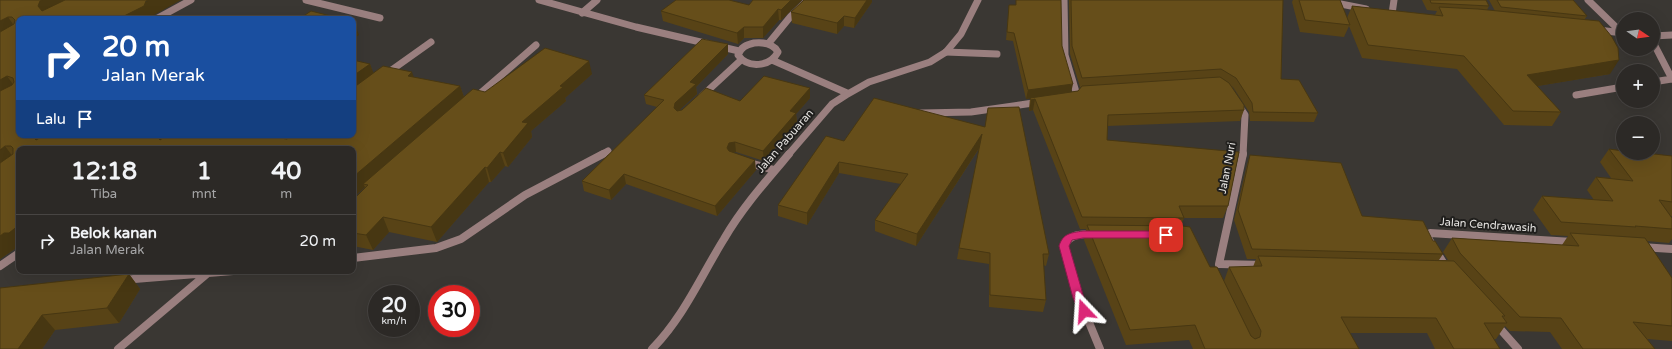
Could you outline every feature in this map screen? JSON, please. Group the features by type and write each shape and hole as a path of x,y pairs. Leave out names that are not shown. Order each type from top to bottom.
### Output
{"street":[{"path":"162,16 191,0"},
{"path":"306,0 380,18"},
{"path":"539,0 582,13 739,50 750,44 759,43 768,44 776,48 778,52 772,60 765,63 754,64 741,60 738,55 739,50"},
{"path":"582,13 597,0"},
{"path":"768,44 790,16 808,0"},
{"name":"Jalan Pabuaran","path":"652,349 664,337 694,291 724,238 760,187 832,104 847,93 868,83 920,66 946,52 959,37 978,0"},
{"path":"1063,99 1075,97 1080,92 1065,55 1064,0"},
{"path":"1321,0 1371,10"},
{"path":"1392,14 1394,0"},
{"path":"1588,0 1616,27"},
{"path":"1385,13 1400,14"},
{"path":"1592,30 1616,32"},
{"path":"1660,36 1672,35"},
{"path":"382,75 431,42"},
{"path":"471,102 536,45"},
{"path":"946,52 997,54"},
{"path":"1660,56 1672,79 1660,81"},
{"path":"697,100 741,60"},
{"path":"772,60 847,93"},
{"path":"1576,95 1616,88"},
{"name":"Jalan Nuri","path":"1233,96 1245,114 1244,148 1215,266 1274,265"},
{"path":"921,113 970,112 1048,101"},
{"path":"356,258 436,248 461,239 525,194 608,151"},
{"path":"740,160 774,170"},
{"name":"Jalan Cendrawasih","path":"1446,271 1428,238 1430,233 1581,243"},
{"path":"1100,349 1079,298 1064,246 1069,237 1075,235 1105,234"},
{"path":"1636,247 1672,250"},
{"path":"0,266 16,255"},
{"path":"134,279 140,274"},
{"path":"110,281 196,274"},
{"path":"118,349 207,274"},
{"path":"1489,316 1518,349"}],"building":[{"path":"0,0 43,0 40,1 38,6 42,11 65,0 149,0 146,1 144,6 124,16 16,16 16,138 34,138 36,140 40,138 158,138 160,140 163,138 356,138 356,86 383,66 412,72 408,76 460,86 356,174 356,146 16,146 16,227 9,233 4,233 0,236 0,163 13,154 13,148 11,146 5,146 0,150 0,91 12,85 14,82 13,78 7,76 0,80 0,32 14,24 15,20 12,17 8,17 0,21"},
{"path":"676,0 729,0 749,5 753,0 791,0 781,10 778,9 763,27 744,27 737,33 661,11"},
{"path":"804,0 867,0 855,18 844,16 837,23 791,12"},
{"path":"1016,0 1061,0 1062,46 1073,84 1028,90 1014,33 1007,32 1009,5 1016,5"},
{"path":"1071,0 1283,0 1281,79 1299,80 1318,113 1253,112 1252,103 1236,78 1221,69 1082,78 1072,46"},
{"path":"1299,0 1340,0 1350,25 1305,20"},
{"path":"1430,0 1486,0 1489,6 1431,3"},
{"path":"1497,0 1573,0 1587,16 1501,7"},
{"path":"1352,6 1443,16 1439,7 1478,9 1599,21 1616,44 1616,56 1619,56 1619,60 1527,75 1561,112 1513,111 1464,56 1368,45"},
{"path":"311,11 331,16 304,16"},
{"path":"702,39 728,44 690,82 696,84 675,103 674,108 677,111 682,110 706,88 740,101 764,76 810,88 790,111 796,113 763,151 735,142 729,143 727,148 729,151 755,160 715,206 624,174 609,190 582,181 664,100 644,95"},
{"path":"545,48 589,61 560,86 563,87 522,122 528,123 503,153 500,152 487,168 485,167 431,227 383,217 366,235 356,233 356,197 368,185 363,184 473,89 485,92"},
{"path":"356,61 370,64 356,74"},
{"path":"1220,77 1229,83 1244,105 1244,110 1108,115 1107,140 1239,152 1228,206 1179,206 1184,218 1082,217 1035,99 1031,100 1030,98 1078,91 1082,86"},
{"path":"874,98 985,127 988,108 1019,107 1049,254 1043,254 1046,300 990,295 990,253 959,248 982,134 917,234 875,220 908,174 839,162 807,213 778,205 826,136 844,141"},
{"path":"1609,149 1616,150 1616,158"},
{"path":"1250,155 1341,163 1362,216 1423,221 1433,241 1435,241 1443,254 1252,249 1238,210"},
{"path":"1660,155 1672,156 1672,202 1659,200 1672,218 1672,229 1561,222 1542,196 1613,201 1596,177 1633,181 1617,160 1660,160"},
{"path":"1087,225 1190,227 1210,267 1217,267 1251,336 1255,339 1260,337 1261,331 1229,267 1262,266 1258,256 1454,261 1505,316 1502,316 1507,323 1484,323 1500,349 1454,349 1436,318 1341,317 1359,349 1205,349 1195,325 1130,330"},
{"path":"1570,233 1645,238 1672,278 1672,326 1633,322 1655,349 1583,349 1561,318 1520,317 1460,253 1452,238 1579,246"},
{"path":"129,274 107,308 42,315 18,349 0,349 0,288"}],"route":[{"path":"1084,311 1064,246 1069,237 1083,234 1166,235"}]}
